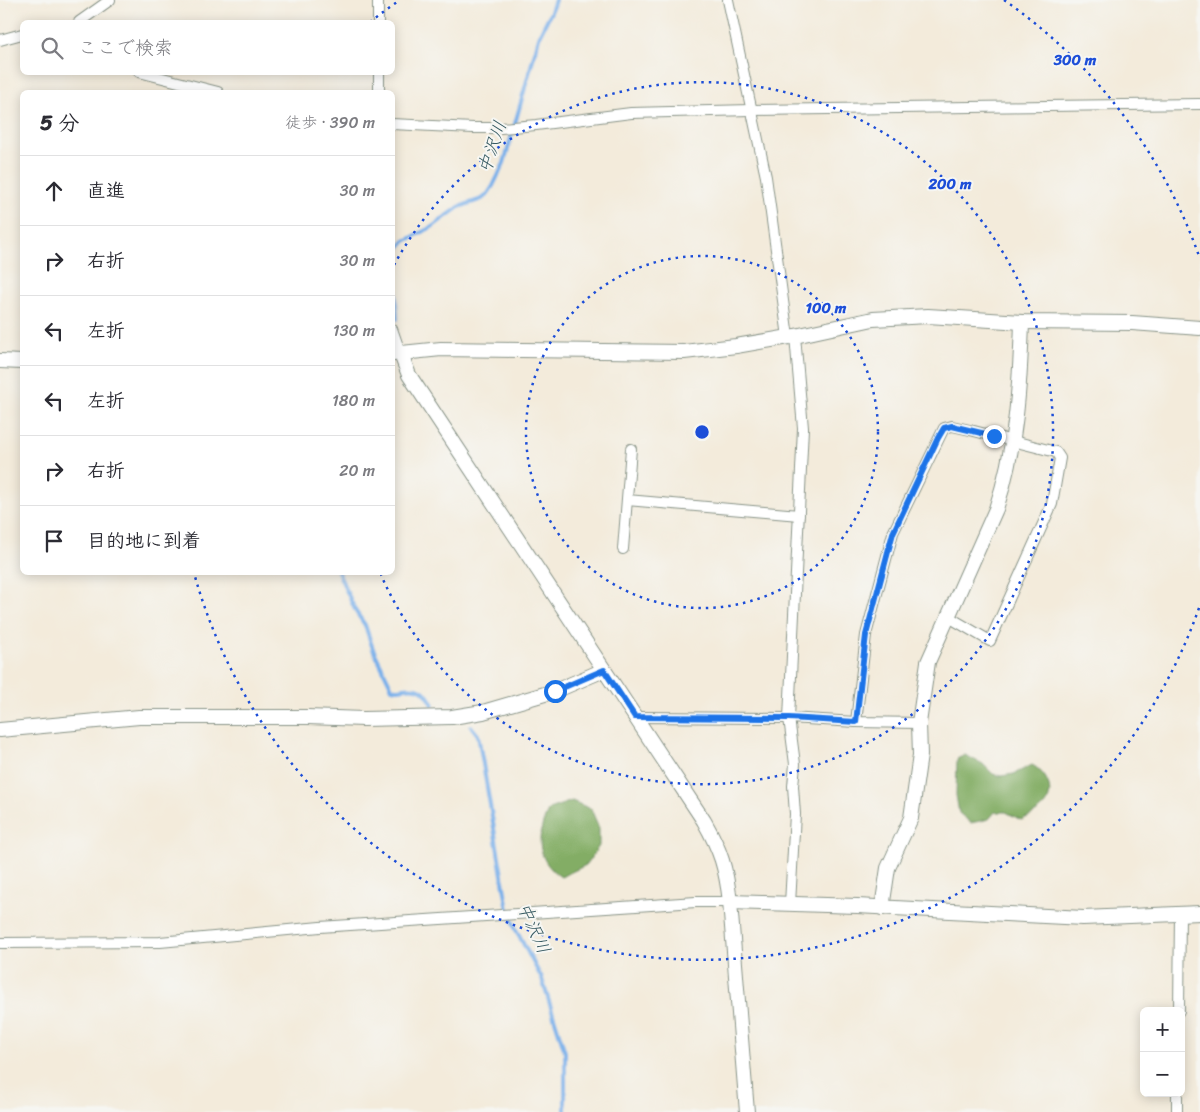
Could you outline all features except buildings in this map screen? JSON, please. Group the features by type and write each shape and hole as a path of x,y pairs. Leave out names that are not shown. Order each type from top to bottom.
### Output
{"street":[{"path":"82,20 110,0"},
{"path":"378,0 378,20"},
{"path":"728,0 766,177 803,428 789,718 794,764 795,814 790,904"},
{"path":"0,40 20,35"},
{"path":"151,75 210,90"},
{"path":"379,75 379,90"},
{"path":"395,124 501,128 532,126 631,113 1200,104"},
{"path":"747,1112 727,874 718,846 704,821 396,353 441,349 684,352 791,337 873,319 928,316 1022,322 1132,323 1200,328"},
{"path":"882,908 888,868 911,818 920,755 919,723 928,662 996,510 1004,486 1014,440 1022,322"},
{"path":"0,361 20,362"},
{"path":"856,722 866,635 893,533 944,428 952,426 1056,452 1060,458 1052,504 990,641 947,616"},
{"path":"623,549 631,449"},
{"path":"627,500 798,515"},
{"path":"0,730 139,717 307,717 359,719 452,717 484,712 555,691 604,670"},
{"path":"635,717 789,718 919,723"},
{"path":"0,943 160,942 320,927 696,902 790,904 1083,918 1200,913"},
{"path":"1178,1007 1180,914"},
{"path":"1177,1097 1177,1112"}],"green space":[{"path":"965,755 983,764 993,774 1001,776 1014,774 1032,765 1041,771 1047,780 1050,791 1047,802 1039,811 1021,820 1006,812 995,812 989,819 971,823 959,813 956,795 957,759"},
{"path":"572,801 591,809 599,828 599,846 586,865 561,877 546,863 542,855 540,837 549,809"}],"waterway":[{"name":"中沢川","path":"395,257 397,250 405,241 432,227 459,207 482,199 493,186 504,163 540,34 555,0"},
{"name":"中沢川","path":"395,286 397,319"},
{"name":"中沢川","path":"339,575 356,612 365,625 373,649 392,688 415,688 422,690 433,705"},
{"name":"中沢川","path":"471,726 478,735 508,910 516,930 542,979 565,1052 565,1112"}],"route":[{"path":"555,691 604,670 635,717 789,718 856,722 866,635 893,533 917,486 938,438 944,428 952,426 994,436"}]}
